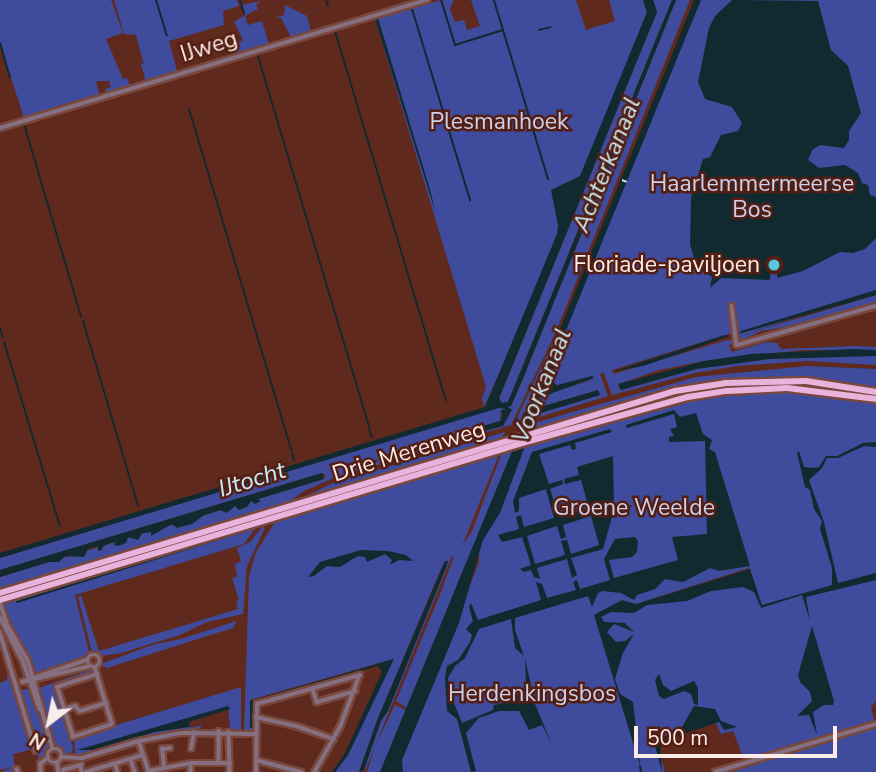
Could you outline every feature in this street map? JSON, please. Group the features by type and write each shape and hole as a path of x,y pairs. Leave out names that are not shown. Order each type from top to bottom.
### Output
{"highway":[{"name":"Drie Merenweg","path":"0,593 642,400 726,383 806,382 876,392"},
{"name":"Drie Merenweg","path":"0,601 644,407 727,391 796,388 876,399"}],"street":[{"name":"IJweg","path":"0,128 427,0"},
{"path":"732,306 737,345 876,306"},
{"path":"0,601 31,680 53,749 48,758 40,764 41,772"},
{"path":"0,617 31,680"},
{"path":"0,632 36,751"},
{"path":"16,685 99,662 97,657 92,656 88,660 31,680"},
{"path":"88,660 97,674 111,725 73,737 57,687 97,674"},
{"path":"256,772 257,704 358,674 360,678 334,739 315,772"},
{"path":"312,688 317,702 355,691"},
{"path":"63,710 75,706 80,711 106,704"},
{"path":"256,717 296,726 334,739"},
{"path":"715,772 876,724"},
{"path":"219,731 219,763"},
{"path":"61,757 82,758 139,741 194,732 256,734"},
{"path":"191,749 194,732"},
{"path":"229,732 230,772"},
{"path":"139,741 149,771 191,763 230,762"},
{"path":"164,767 162,749 170,748"},
{"path":"53,749 60,752 61,757"},
{"path":"48,758 57,762 61,771 80,765 84,772 96,771 144,755"},
{"path":"57,762 61,757"},
{"path":"131,759 135,772"},
{"path":"256,760 301,772"},
{"path":"191,763 191,772"},
{"path":"115,764 118,772"}],"green space":[{"path":"0,0 111,0 123,33 106,39 123,79 127,78 130,86 106,93 105,89 111,87 109,81 98,81 96,82 100,96 24,118 0,43"},
{"path":"114,0 237,0 239,6 223,11 224,25 169,41 177,71 143,82 145,78 140,62 144,65 136,35 124,34"},
{"name":"Plesmanhoek","path":"441,0 452,34 442,0 454,0 450,9 455,22 464,20 467,30 480,26 471,0 576,0 586,30 615,21 609,0 643,0 647,12 521,325 484,407 482,398 486,387 375,19"},
{"path":"653,0 672,0 508,402 502,403 499,399 657,12"},
{"path":"676,0 690,0 555,334 511,425 331,479 304,491 285,505 0,588 0,577 324,479 326,475 322,473 0,570 0,558 499,407 506,409 501,411 500,421 381,459 503,426 509,413 507,407 511,406 524,376"},
{"name":"Haarlemmermeerse Bos","path":"700,0 876,0 876,291 740,336 876,295 876,305 774,333 785,327 761,331 738,342 735,333 725,335 612,370 614,374 727,340 733,340 734,343 729,345 732,352 767,342 777,343 781,349 856,346 876,347 876,350 803,350 704,361 659,370 619,384 619,387 621,390 696,369 769,359 866,355 876,356 876,365 807,361 737,366 695,373 612,395 604,373 600,374 608,396 536,418 537,414 600,395 598,390 540,407 541,400 538,400 544,395 591,380 550,389 552,362"},
{"path":"261,1 256,5 258,9 245,16 248,25 262,21 269,44 236,54 233,45 243,40 234,22 245,15 242,5"},
{"path":"285,5 307,16 311,31 291,37 281,18 276,17 284,15"},
{"path":"557,334 533,397 536,401 522,415 524,421 514,424"},
{"path":"807,366 876,369 876,390 845,384 783,379 670,391 531,430 534,423 696,377"},
{"name":"Groene Weelde","path":"786,392 876,403 876,573 813,591 876,576 876,702 870,706 876,704 871,707 876,727 876,772 732,772 747,767 733,731 721,734 716,723 719,722 656,742 665,772 395,772 479,562 479,549 471,551 407,708 396,701 439,597 452,556 365,771 365,760 447,561 443,564 378,718 359,772 335,772 348,755 393,659 250,700 253,728 254,702 359,672 256,703 255,729 244,732 249,577 256,552 277,519 500,452 462,546 472,531 503,450 514,447 475,542 527,443 674,403 721,395","holes":["749,568 752,579 644,601"]},
{"path":"505,432 501,440 296,501 333,483"},
{"path":"270,520 266,526 257,526 244,544 75,595 88,657 39,673 33,671 4,606 9,600"},
{"path":"262,527 265,528 247,566 243,614 207,622 180,635 121,653 101,656 92,652 78,597 81,595 99,651 238,609 236,601 239,600 232,578 237,577 235,564 241,561 237,548 250,542"},
{"path":"237,621 233,628 107,668 101,664 152,645 181,639"},
{"path":"93,669 94,674 54,687 73,747 72,752 64,755 53,744 39,688"},
{"path":"11,674 33,749 13,754 16,772 2,772 12,767 0,770 0,683 7,680 7,675"},
{"path":"241,687 241,731 225,730 230,727 228,706 188,719 191,728 202,725 199,729 141,738 81,756 75,753 74,738"},
{"path":"31,689 50,749 46,755 39,758 18,690"},
{"path":"395,705 406,710 380,772 367,772 375,746"}],"water":[{"path":"643,0 653,0 657,12 499,398 502,403 508,402 672,0 676,0 524,376 511,406 508,407 512,410 503,426 382,459 383,456 500,421 503,414 500,411 506,409 499,408 0,558 0,553 485,407 557,234 558,225 551,190 580,176 647,12"},
{"name":"Voorkanaal","path":"694,0 701,0 558,350 552,381 557,385 592,376 594,378 533,398 544,368"},
{"path":"732,0 818,1 831,50 848,66 861,113 849,131 849,140 844,148 820,145 812,150 808,160 819,168 845,165 858,173 862,183 868,185 870,195 876,197 876,238 865,249 853,253 840,252 803,271 777,278 777,258 771,257 770,280 721,278 710,288 712,277 698,269 690,245 691,198 703,159 710,157 721,135 738,131 742,123 732,107 705,99 698,82 709,28 715,16"},
{"path":"378,18 431,193 435,211 375,19"},
{"path":"876,290 876,295 738,334 741,331"},
{"path":"725,335 730,336 643,366 611,372"},
{"path":"876,350 876,356 769,359 696,369 621,390 618,384 704,361 751,354"},
{"path":"598,390 600,395 537,414 500,513 483,540 459,623 402,760 403,772 380,772 517,439 524,421 523,414 536,401 542,399 541,407"},
{"path":"674,410 680,417 696,413 703,434 712,440 709,449 715,452 750,566 719,571 710,568 683,582 665,579 655,589 637,595 634,600 621,593 603,591 598,593 592,607 588,596 515,618 515,630 524,656 515,648 511,619 479,629 465,658 455,666 448,678 450,693 462,723 493,710 494,705 508,702 522,692 526,684 525,658 535,704 552,745 542,725 529,730 519,711 499,711 479,718 466,733 476,771 471,772 457,719 447,711 445,677 447,666 458,660 470,642 472,635 466,629 473,621 469,607 471,603 478,620 541,600 536,582 542,584 547,598 576,590 573,582 577,580 580,589 610,580 604,559 615,539 635,537 638,541 637,552 632,557 609,560 614,578 678,560 672,537 707,534 705,441 669,442 669,437 674,436 670,429 677,427 674,414 627,428 626,425"},
{"path":"610,429 612,432 575,443 576,449 572,450 570,445 539,454 549,484 562,480 563,484 550,489 559,517 589,508 581,480 565,484 564,479 579,475 577,467 613,456 614,510 603,549 571,558 577,575 572,578 567,559 537,568 540,579 534,577 531,570 524,572 520,569 531,565 522,537 502,542 498,535 519,529 516,517 521,515 524,527 554,518 546,489 519,498 519,511 515,513 513,501 532,452","holes":["591,516 599,545 571,554 567,540 561,541 565,555 535,564 527,536 557,526 561,539 566,537 563,525"]},
{"path":"876,442 876,447 864,446 838,458 827,458 822,468 809,480 824,522 838,583 876,573 876,580 806,597 810,621 802,595 761,608 754,592 743,587 711,591 687,601 647,605 634,613 611,612 601,617 604,622 625,623 634,632 614,624 607,632 616,642 625,641 634,634 623,653 615,679 620,694 633,702 640,766 594,615 622,600 636,604 750,569 762,605 832,585 832,568 820,529 822,521 814,509 810,490 805,487 797,453 799,451 804,467 814,468 819,467 826,456 837,456 863,443"},
{"path":"322,473 324,479 258,499 261,501 255,504 251,501 247,507 239,510 235,506 227,513 220,510 204,515 192,524 177,528 172,524 151,536 151,532 142,533 138,540 128,537 126,543 118,546 114,545 116,541 103,546 102,550 98,551 98,546 88,549 84,557 65,556 59,562 49,562 0,577 0,570"},
{"path":"361,550 388,551 406,555 413,561 399,560 390,565 392,560 385,554 367,562 365,557 358,556 340,567 327,566 314,576 308,577 320,562"},
{"path":"445,561 448,561 446,568 388,711 381,721 364,770 359,772 378,718"},
{"path":"812,626 834,701 833,705 824,705 813,712 817,735 809,715 797,716 812,701 810,692 800,682 798,675"},
{"path":"394,659 348,755 335,772 332,772 345,753 382,672 378,666 254,702 253,728 250,728 250,701"},
{"path":"659,674 663,685 671,691 694,681 698,688 698,705 694,704 691,694 684,691 664,699 659,696 655,680"},
{"path":"228,706 230,709 189,722 190,727 155,732 93,750 77,750"},
{"path":"694,706 715,709 721,721 737,727 724,730 719,722 660,742 662,772 654,742 682,727"}],"waterway":[{"path":"156,0 167,35"},
{"path":"240,0 244,13"},
{"path":"326,0 328,6"},
{"path":"441,0 455,45 503,30 494,0"},
{"path":"412,9 470,200"},
{"path":"539,30 551,27"},
{"path":"503,30 548,179"},
{"path":"335,31 446,401"},
{"path":"0,43 10,77"},
{"path":"257,53 369,427"},
{"name":"IJtocht","path":"189,109 291,450"},
{"path":"24,124 81,317"},
{"path":"83,321 138,506"},
{"path":"0,328 3,338"},
{"path":"4,342 60,526"},
{"path":"369,429 372,437"},
{"name":"IJtocht","path":"292,453 294,461"},
{"path":"17,602 247,530"},
{"path":"640,766 641,772"}],"ferry route":[{"path":"622,180 627,182"}],"place":[{"name":"Floriade-paviljoen","path":"774,265"}],"water label":[{"name":"Achterkanaal","path":"607,165"}],"park label":[{"name":"Herdenkingsbos","path":"532,694"}]}
